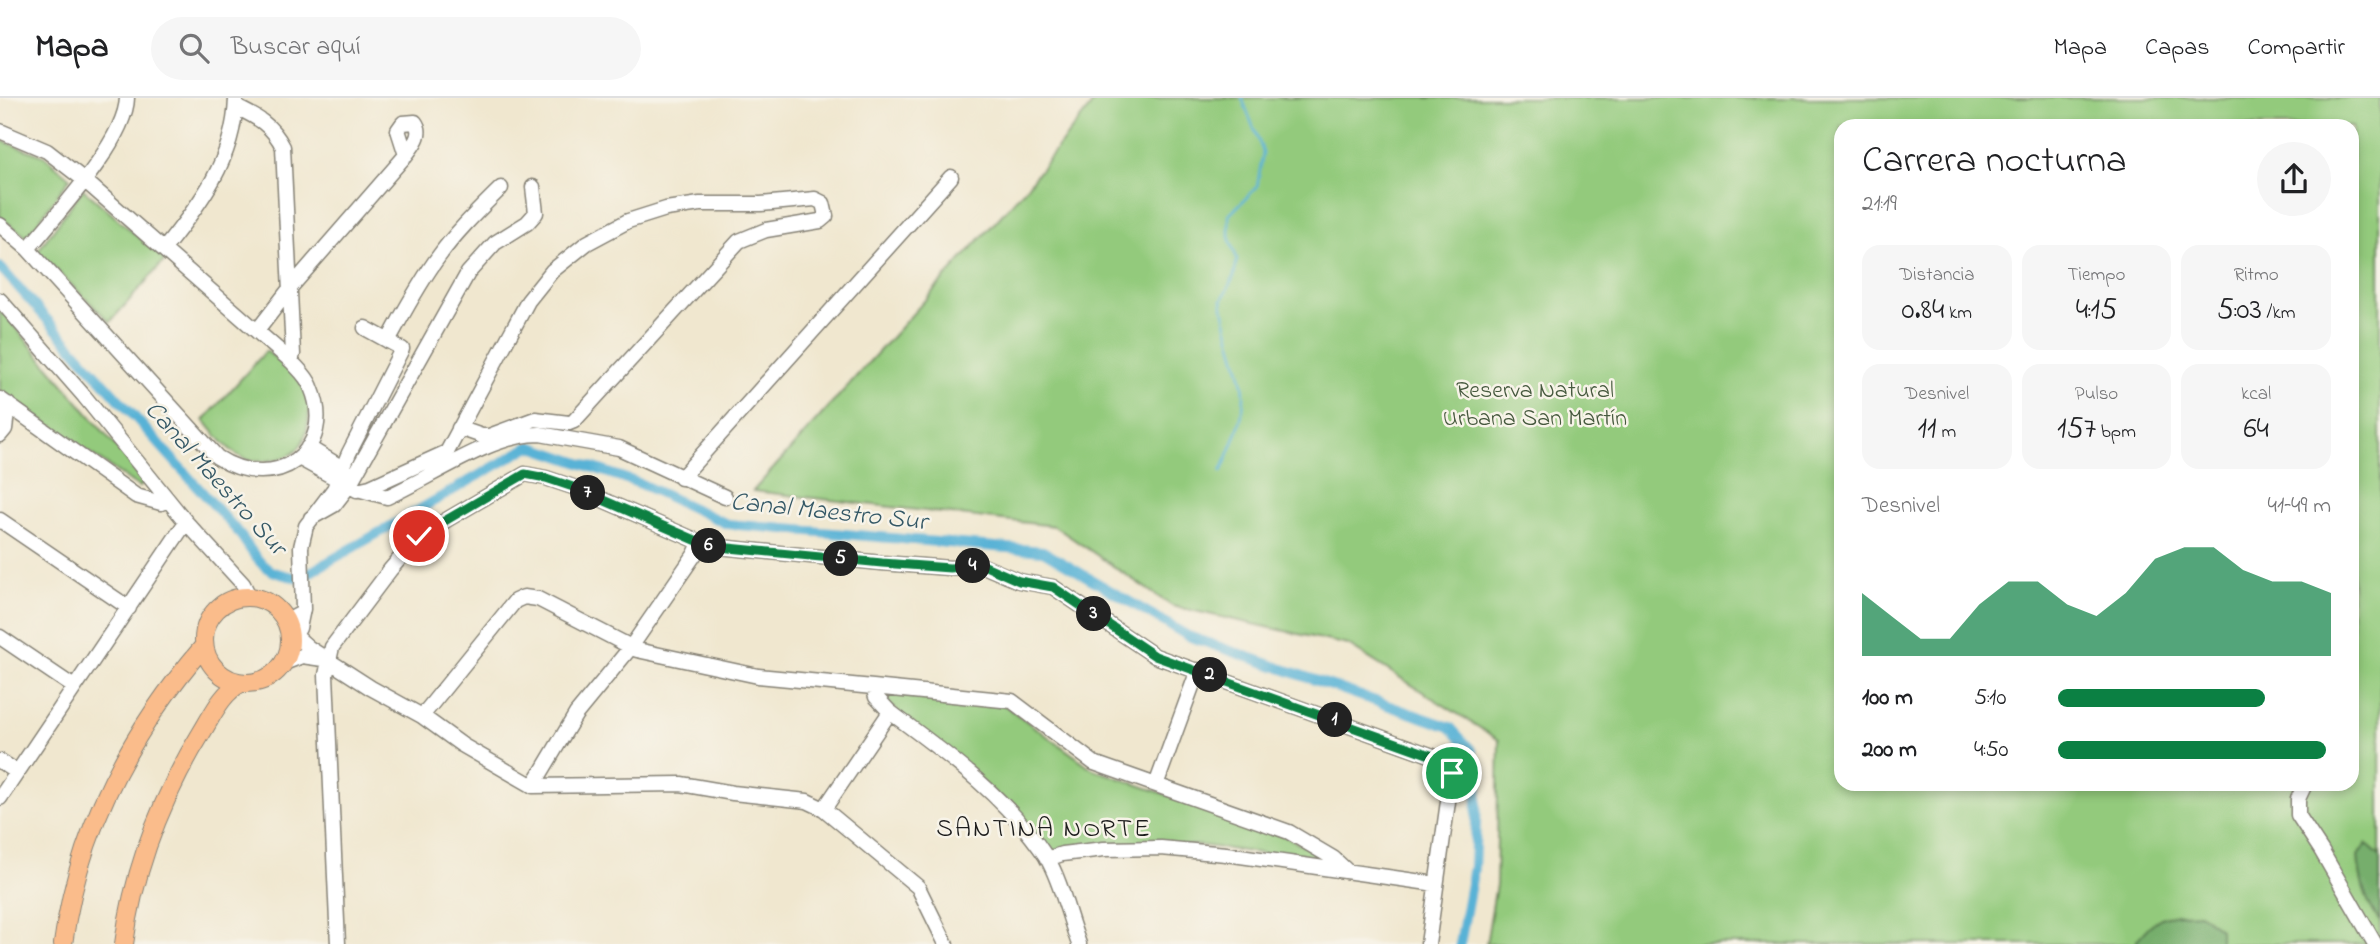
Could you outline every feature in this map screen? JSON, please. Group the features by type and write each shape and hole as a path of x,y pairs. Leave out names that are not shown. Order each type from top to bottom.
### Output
{"main road":[{"path":"124,944 140,867 161,809 190,751 227,692 241,683 267,678 284,663 296,635 275,606 263,599 249,596 236,597 214,610 203,634 204,647 214,668 223,676 241,683"},
{"path":"62,944 77,874 97,816 121,765 161,698 204,647"}],"street":[{"path":"28,249 113,140 123,119 127,98"},
{"path":"164,249 200,205 215,179 229,139 236,102 272,128 283,147 291,287 291,361"},
{"path":"0,131 47,151 291,361 307,379 315,399 316,422 303,452 289,466 267,472 238,469 217,457 28,249 0,225"},
{"path":"257,331 291,287 406,155"},
{"path":"681,478 951,177"},
{"path":"353,481 468,273 495,243 527,223 536,213 533,187"},
{"path":"388,341 412,296 438,257 465,224 501,188"},
{"path":"459,428 489,436 535,419 569,423 574,421 739,241 774,229 820,221 826,216 823,202 816,199 771,204 712,203 666,209 628,221 573,252 552,271 523,308 459,428 450,447 439,457 353,481 329,496 311,518 302,542 302,595 296,635 371,688 422,716 462,745 533,786 681,784 807,801 824,809 918,887 946,944"},
{"path":"771,204 774,229"},
{"path":"0,300 84,396 186,523 243,584 249,596"},
{"path":"365,328 419,358"},
{"path":"353,481 402,349"},
{"path":"4,402 136,496 161,503 168,500"},
{"path":"0,435 5,429 4,402"},
{"path":"303,452 387,497 479,450 528,434 557,436 619,448 724,497"},
{"path":"338,944 326,675 332,647 359,609 419,536 525,474 573,487 700,543 882,563 950,568 983,565 1019,581 1059,590 1150,653 1444,760 1449,764 1452,773 1428,944"},
{"path":"0,520 129,608"},
{"path":"0,798 186,523"},
{"path":"533,786 576,714 631,647 700,543"},
{"path":"422,716 518,599 538,598 631,647 758,676 1008,700 1094,763 1289,832 1333,858 1347,871"},
{"path":"0,636 74,687"},
{"path":"1156,785 1198,670"},
{"path":"873,687 876,697 890,712 952,757 978,780 1026,831 1047,859 1079,944"},
{"path":"824,809 890,712"},
{"path":"0,761 17,772"},
{"path":"2302,791 2298,799 2298,815 2375,944"},
{"path":"1047,859 1062,854 1104,849 1161,848 1436,884"}],"green space":[{"name":"Reserva Natural Urbana San Martín","path":"1097,98 2380,98 2380,944 1486,944 1496,885 1499,740 1348,645 1172,606 1054,526 753,491 1025,189"},
{"path":"0,140 44,156 70,178 27,237 0,217"},
{"path":"83,189 165,260 110,322 37,252"},
{"path":"0,309 146,482 139,487 0,391"},
{"path":"266,351 293,372 305,389 309,404 307,430 300,446 292,454 280,459 253,461 242,458 230,449 204,420"},
{"path":"884,693 1004,705 1093,769 1285,836 1324,857 1320,861 1198,845 1050,852 884,699"},
{"path":"2366,844 2380,856 2380,922 2367,898 2360,874 2358,856"},
{"path":"2199,913 2220,929 2220,944 2137,944 2137,940 2151,924 2164,917"}],"waterway":[{"path":"1221,472 1238,429 1244,395 1222,300 1234,276 1237,259 1229,237 1229,215 1257,187 1263,152 1242,98"},
{"name":"Canal Maestro Sur","path":"0,267 239,533 257,559 277,573 300,578 530,446 641,484 727,524 1043,551 1188,636 1450,727 1472,751 1478,778 1474,867 1460,944"}],"district":[{"name":"SANTINA NORTE","path":"1044,827"}],"route":[{"path":"419,536 519,476 533,474 573,487 709,546 950,568 983,565 1019,581 1059,590 1155,656 1444,760 1449,764 1452,773"}]}
